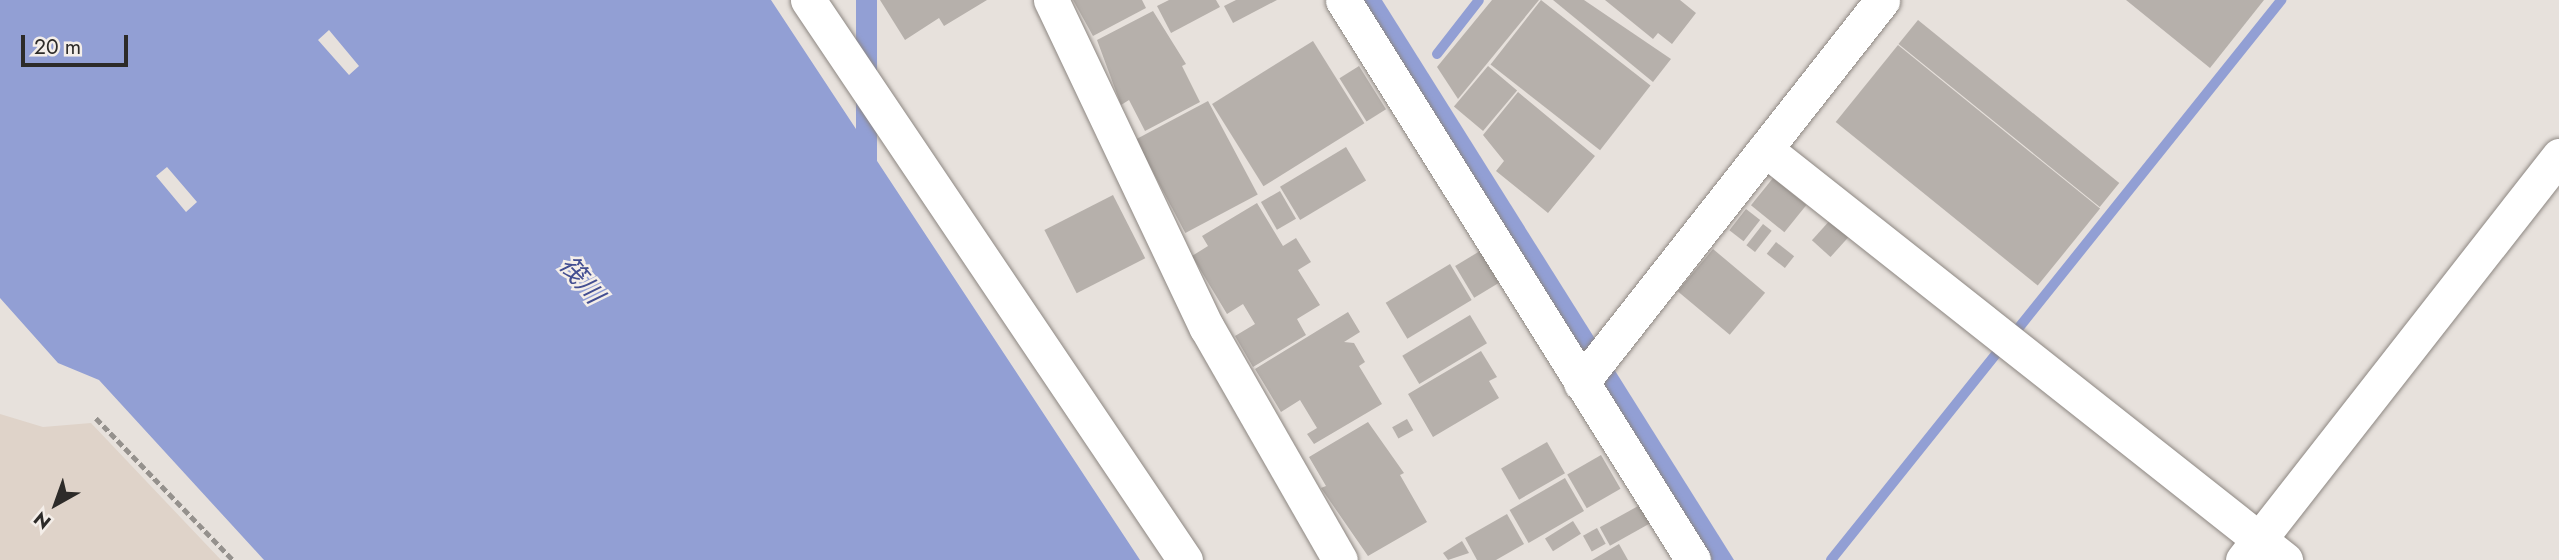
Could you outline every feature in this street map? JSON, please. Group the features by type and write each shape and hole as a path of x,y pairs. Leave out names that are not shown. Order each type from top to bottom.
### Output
{"street":[{"path":"808,0 1185,560"},
{"path":"1051,0 1207,328 1340,560"},
{"path":"1343,0 1592,369 1692,560"},
{"path":"1592,369 1882,0"},
{"path":"1765,149 2262,553 2559,156"}],"path":[{"path":"96,418 233,560"}],"shaded area":[{"path":"0,414 43,427 91,423 221,560 0,560"}],"water":[{"name":"筏川","path":"0,0 771,0 1140,560 264,560 99,380 58,363 0,298","holes":["329,30 359,66 349,75 318,40","167,167 197,202 186,212 156,176"]},
{"path":"856,0 877,0 877,560 856,560"},
{"path":"1361,0 1382,0 1734,560 1710,560"}],"building":[{"path":"880,0 987,0 944,26 939,18 905,40"},
{"path":"1073,0 1142,0 1146,8 1093,36"},
{"path":"1169,0 1216,0 1220,7 1171,33 1157,6"},
{"path":"1236,0 1277,0 1233,23 1224,6"},
{"path":"1492,0 1539,0 1458,99 1437,67"},
{"path":"1541,0 1651,86 1600,150 1491,65"},
{"path":"1553,0 1584,0 1671,59 1653,82"},
{"path":"1605,0 1680,0 1696,13 1672,44 1658,33 1653,39"},
{"path":"2126,0 2264,0 2210,68"},
{"path":"1153,11 1186,64 1182,66 1200,102 1145,131 1129,100 1121,105 1097,40"},
{"path":"1918,20 2119,183 2100,207 1898,44"},
{"path":"1313,41 1364,123 1263,186 1212,104"},
{"path":"1898,45 2100,209 2038,286 1836,122"},
{"path":"1359,66 1386,109 1367,121 1339,78"},
{"path":"1488,66 1517,90 1483,131 1454,107"},
{"path":"1518,92 1595,156 1548,213 1496,171 1504,161 1483,135"},
{"path":"1208,101 1258,195 1185,233 1136,139"},
{"path":"1346,147 1366,180 1300,220 1280,187"},
{"path":"1773,178 1806,205 1784,232 1751,205"},
{"path":"1280,191 1296,219 1277,230 1261,202"},
{"path":"1113,195 1145,258 1077,293 1044,230"},
{"path":"1257,203 1283,246 1296,238 1311,262 1298,270 1320,305 1297,319 1306,335 1253,367 1235,336 1255,324 1243,304 1227,314 1192,256 1208,246 1202,236"},
{"path":"1746,209 1760,220 1744,241 1729,230"},
{"path":"1832,218 1851,235 1831,257 1812,240"},
{"path":"1763,224 1772,231 1755,252 1746,245"},
{"path":"1776,242 1794,256 1785,268 1767,254"},
{"path":"1713,249 1765,293 1730,335 1678,291"},
{"path":"1480,251 1499,283 1474,298 1455,266"},
{"path":"1450,264 1472,300 1407,339 1386,303"},
{"path":"1348,312 1360,332 1344,342 1354,343 1365,362 1359,366 1382,404 1314,444 1307,434 1317,428 1300,400 1281,412 1255,369"},
{"path":"1470,315 1487,343 1419,384 1402,356"},
{"path":"1481,351 1497,377 1489,381 1499,398 1433,437 1408,394"},
{"path":"1407,419 1413,430 1398,439 1392,427"},
{"path":"1368,422 1404,473 1400,475 1427,522 1368,556 1321,488 1326,486 1309,457"},
{"path":"1547,442 1565,473 1519,500 1501,468"},
{"path":"1601,455 1620,489 1587,508 1567,474"},
{"path":"1565,478 1584,511 1529,543 1510,510"},
{"path":"1640,505 1650,523 1610,546 1600,527"},
{"path":"1507,514 1524,544 1496,560 1477,560 1465,538"},
{"path":"1573,521 1581,534 1553,551 1545,538"},
{"path":"1597,528 1606,544 1592,552 1583,536"},
{"path":"1462,541 1469,553 1448,560 1443,553"},
{"path":"1619,544 1628,560 1592,560"}],"waterway":[{"path":"1437,54 1479,0"},
{"path":"2017,330 2281,0"},
{"path":"1831,560 1997,353"}]}
